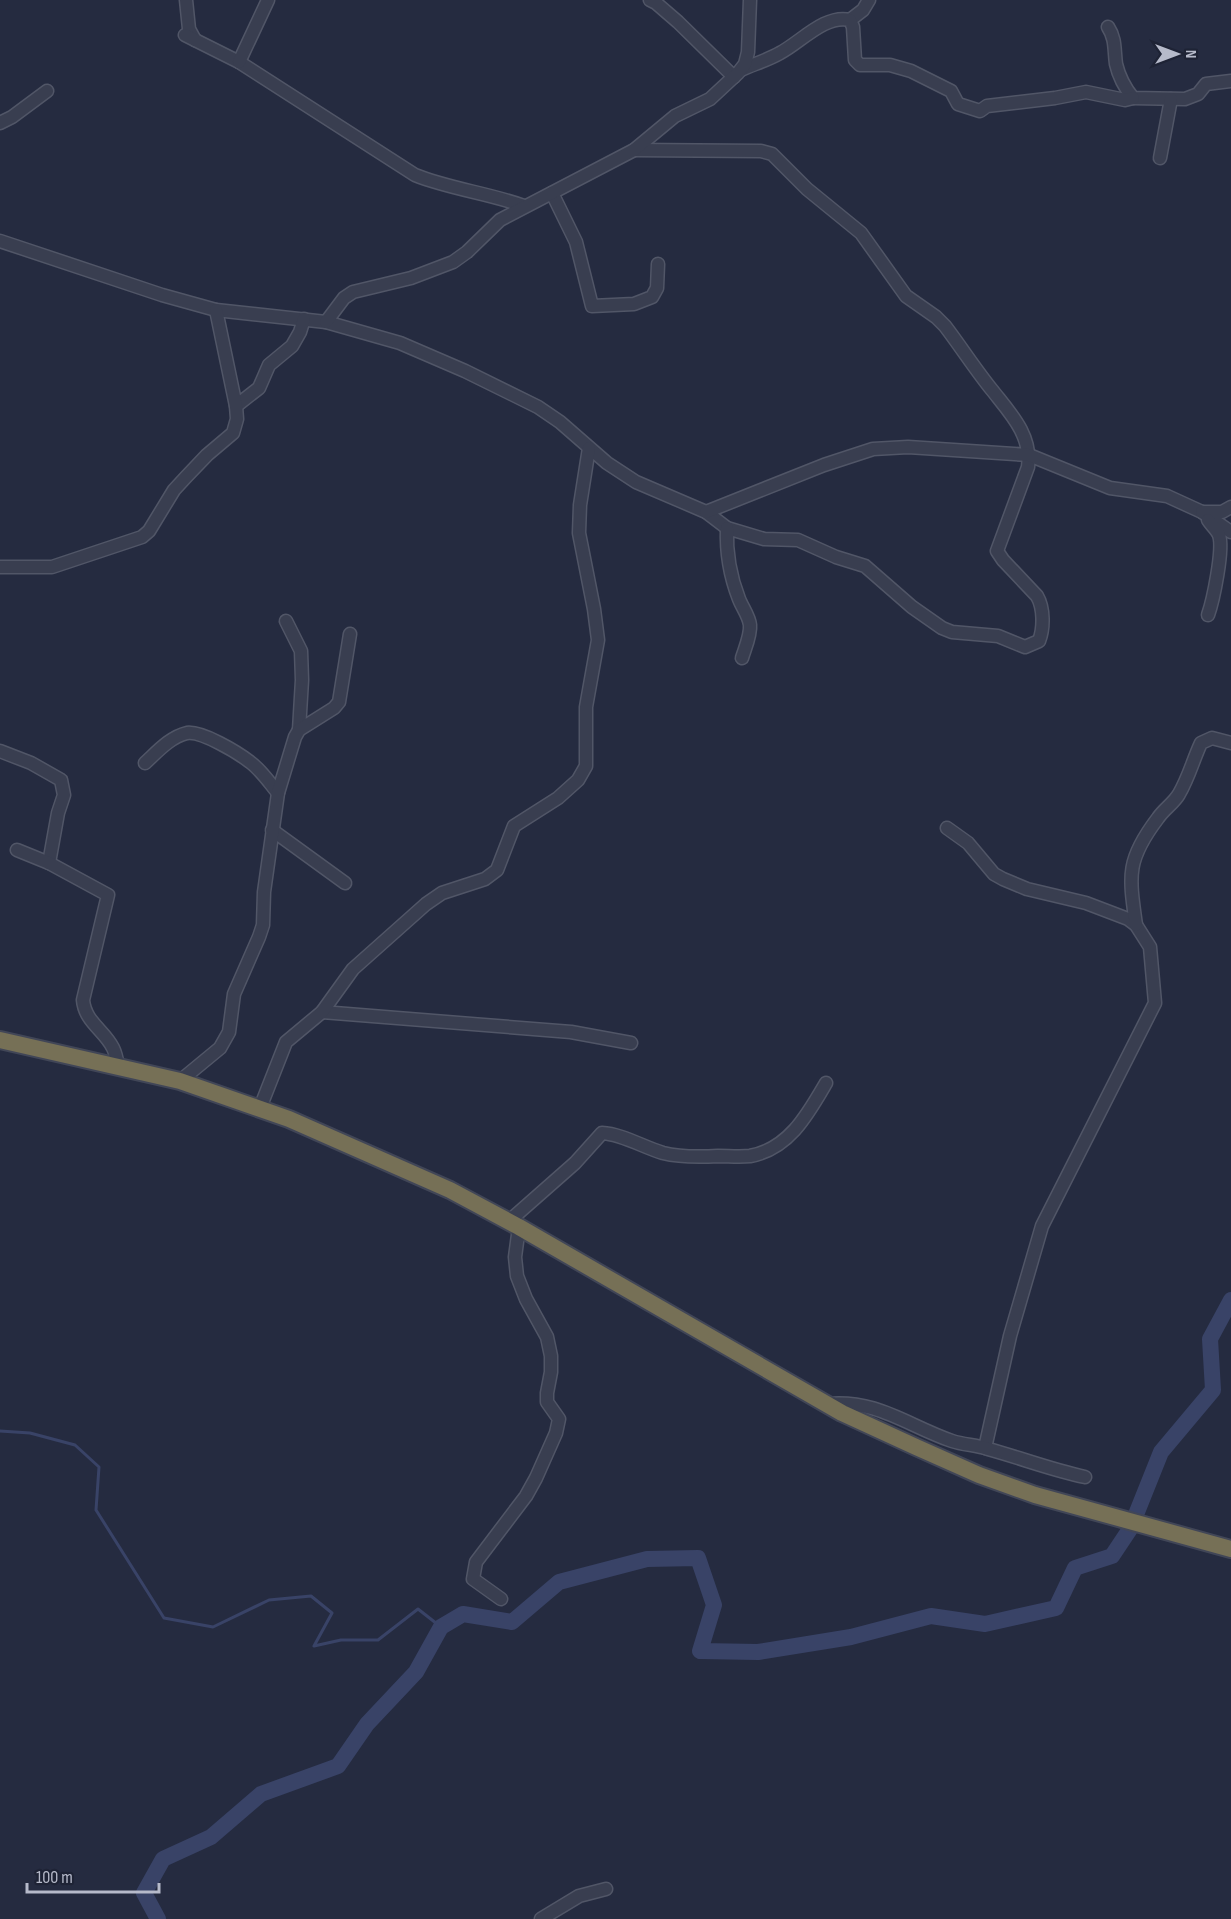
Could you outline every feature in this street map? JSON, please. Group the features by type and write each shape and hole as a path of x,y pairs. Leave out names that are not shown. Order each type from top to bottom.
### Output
{"highway":[{"path":"0,1040 180,1081 289,1119 450,1190 827,1404 916,1447 978,1475 1035,1495 1231,1549"}],"street":[{"path":"186,0 190,38 239,62 415,175 438,184 499,197 524,207"},
{"path":"239,62 268,0"},
{"path":"650,0 738,73"},
{"path":"738,73 747,58 750,0"},
{"path":"850,20 862,10 869,0"},
{"path":"326,322 344,298 353,292 411,278 453,262 500,220 634,150 675,116 703,104 738,73 780,53 822,26 842,18 850,20"},
{"path":"850,20 853,27 855,60 860,65 890,65 911,71 951,91 958,104 980,111 987,106 1086,92 1125,100 1191,98 1198,94 1206,84 1231,81"},
{"path":"1108,27 1113,35 1116,65 1124,86 1133,99"},
{"path":"0,123 47,91"},
{"path":"1160,158 1171,99"},
{"path":"0,241 162,295 216,310 326,322 400,343 465,371 538,407 560,422 607,463 636,482 706,512 728,528 764,539 798,540 836,557 865,566 912,607 952,632 998,636 1025,647 1039,641 1042,632 1041,603 997,551 1028,467 1029,455 1024,436 1015,418 945,326 906,296 861,232 807,189 772,154 761,151 634,150"},
{"path":"552,193 576,242 592,306 634,304 652,297 657,288 658,264"},
{"path":"0,567 52,567 142,537 174,490 207,455 233,433 237,419 236,406 216,310"},
{"path":"236,406 259,388 268,365 292,346 300,332 303,319"},
{"path":"706,512 824,465 873,449 909,447 1029,455 1110,488 1167,496 1202,512 1231,532"},
{"path":"260,1108 286,1042 322,1012 352,969 426,904 442,893 485,879 497,870 514,826 558,798 578,780 586,766 586,707 598,640 579,533 580,505 589,448"},
{"path":"1202,512 1222,512 1231,507"},
{"path":"1202,512 1220,536 1218,569 1213,601 1208,615"},
{"path":"728,528 730,574 749,620 750,628 742,658"},
{"path":"180,1081 220,1048 229,1032 234,994 263,925 264,892 278,793 299,730 301,651 286,621"},
{"path":"299,730 334,708 339,702 350,634"},
{"path":"145,763 166,743 181,735 189,733 204,736 250,762 278,793"},
{"path":"1136,925 1130,882 1132,860 1143,838 1162,812 1178,796 1190,773 1201,743 1212,738 1231,743"},
{"path":"0,752 31,763 61,780 64,795 48,863"},
{"path":"947,828 968,843 994,874 1002,879 1027,889 1086,903 1128,919 1136,925 1150,947 1155,1003 1041,1226 1010,1336 985,1448"},
{"path":"272,830 345,883"},
{"path":"17,850 48,863 108,895 83,1000 84,1011 112,1046 118,1066"},
{"path":"322,1012 571,1032 631,1043"},
{"path":"501,1599 473,1579 476,1562 526,1496 556,1433 559,1419 547,1402 551,1356 547,1337 526,1299 517,1276 513,1225 602,1133 609,1133 667,1154 750,1156 777,1147 802,1123 826,1083"},
{"path":"827,1404 846,1402 868,1405 954,1442 985,1448 1063,1472 1085,1476"},
{"path":"542,1919 579,1896 606,1889"}],"waterway":[{"path":"1135,1517 1161,1452 1213,1390 1210,1339 1231,1300"},
{"path":"0,1431 30,1433 75,1445 99,1467 96,1510 164,1618 213,1627 269,1600 311,1596 332,1613 314,1646 341,1640 378,1640 418,1609 441,1627"},
{"path":"158,1919 144,1893 163,1859 211,1837 261,1794 338,1766 367,1724 416,1672 441,1627 463,1614 512,1622 559,1582 647,1559 698,1558 714,1605 700,1651 758,1652 851,1637 931,1616 985,1624 1056,1608 1075,1568 1112,1556 1130,1529"}]}
